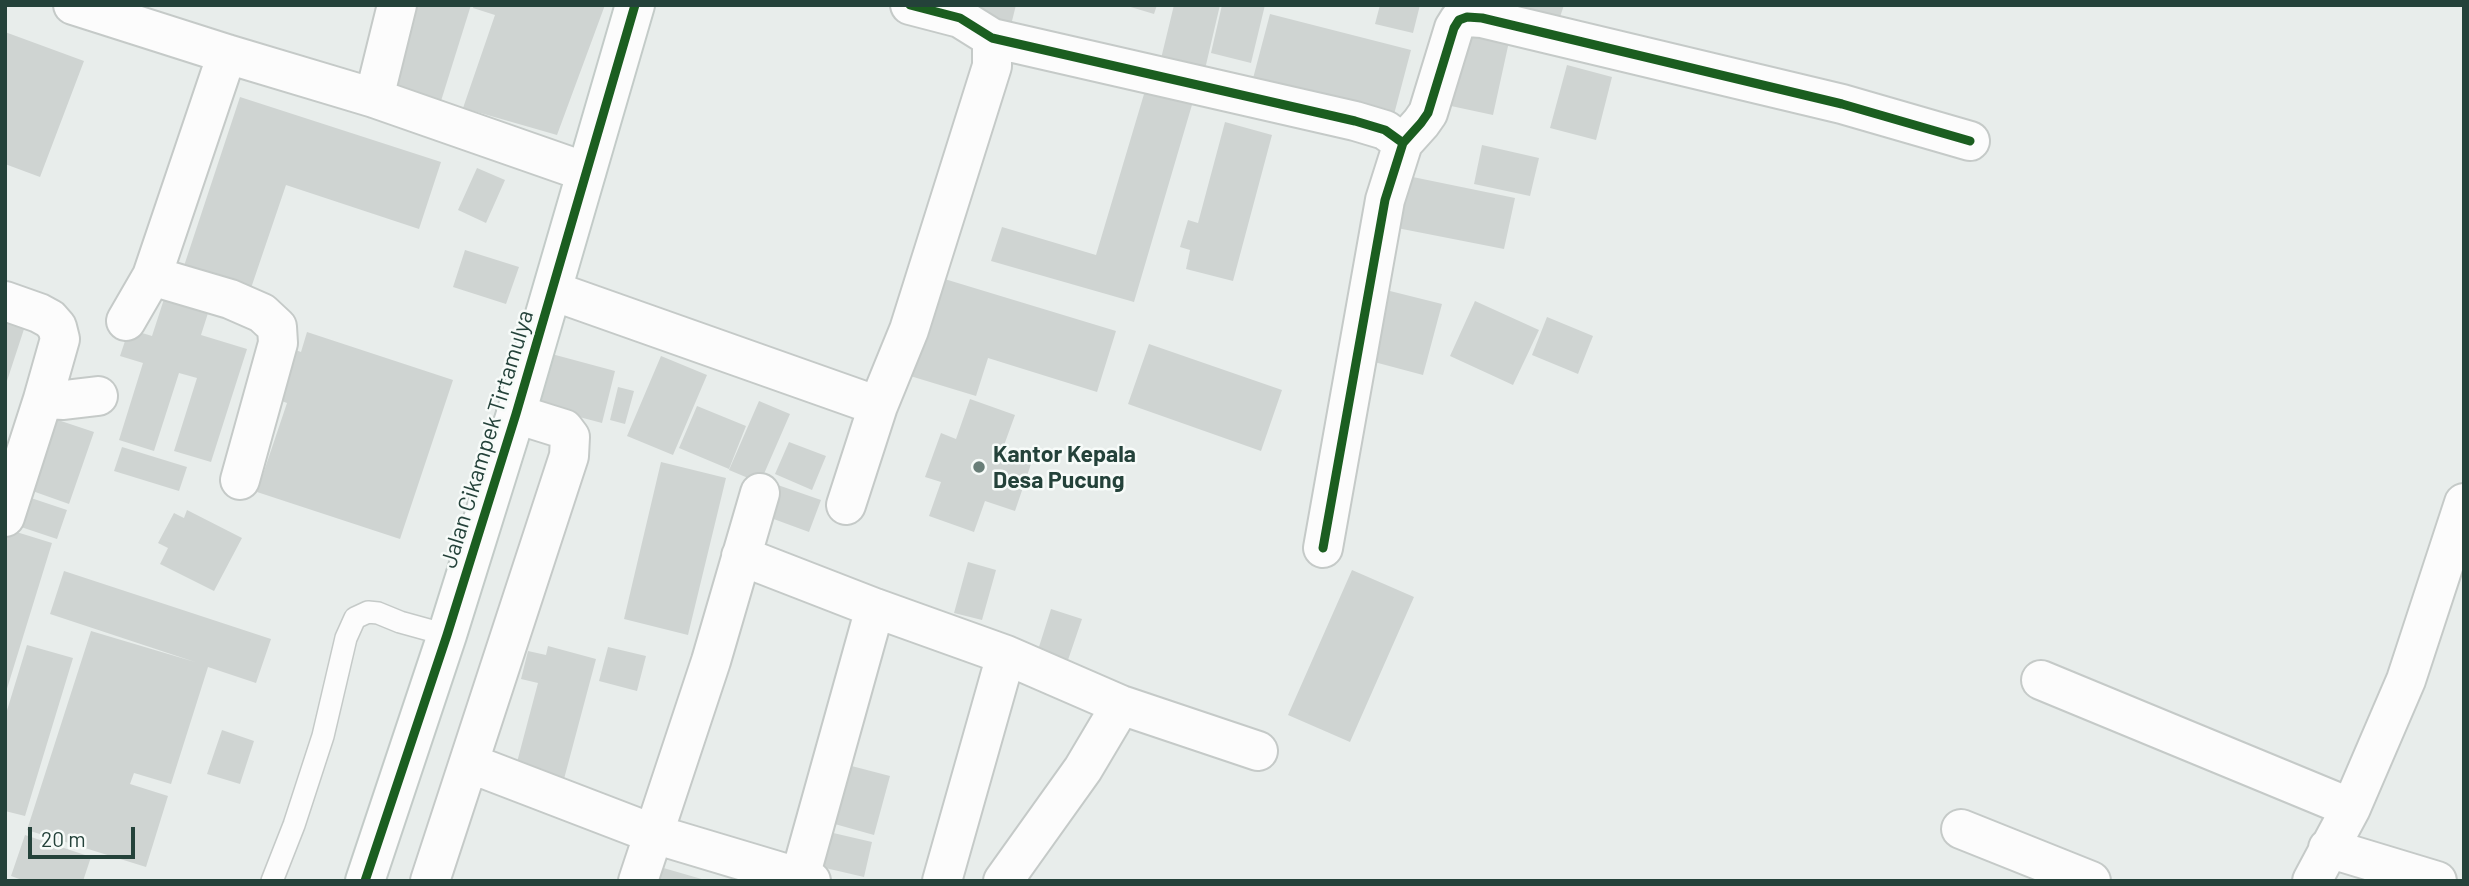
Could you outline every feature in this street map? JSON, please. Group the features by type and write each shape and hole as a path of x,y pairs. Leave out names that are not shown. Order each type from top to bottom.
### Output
{"street":[{"path":"73,5 374,98 586,172"},
{"path":"374,98 397,5"},
{"name":"Jalan Cikampek Tirtamulya","path":"365,881 447,635 516,414 635,5"},
{"path":"910,5 960,18 992,38 1355,121 1385,130 1402,143"},
{"path":"1322,548 1385,200 1402,143 1428,113 1454,28 1459,20 1467,17 1482,18 1842,104 1970,141"},
{"path":"846,505 878,406 909,330 992,66 992,38"},
{"path":"126,321 152,276 228,54"},
{"path":"152,276 230,299 262,313 277,327 278,343 240,480"},
{"path":"553,291 878,406"},
{"path":"5,301 50,319 57,327 60,339 43,399 13,470 5,517"},
{"path":"43,399 64,400 98,396"},
{"path":"430,881 569,456 570,437 564,429 516,414"},
{"path":"639,881 711,661 761,493"},
{"path":"2437,881 2320,865 2351,808 2406,680 2464,503"},
{"path":"741,556 1006,655 1121,705 1258,751"},
{"path":"468,762 654,834 805,879 875,608"},
{"path":"942,881 1006,655"},
{"path":"2041,680 2351,808"},
{"path":"1003,881 1083,769 1121,705"},
{"path":"1961,830 2091,881"}],"lane":[{"path":"272,881 294,825 323,736 346,638 355,618 368,612 379,613 447,635"}],"building":[{"path":"406,5 471,5 441,101 382,82"},
{"path":"474,5 605,5 557,135 463,108 495,15 473,8"},
{"path":"968,5 1016,5 1011,25 966,12"},
{"path":"1124,5 1157,5 1154,14"},
{"path":"1174,5 1220,5 1202,82 1158,71"},
{"path":"1222,5 1265,5 1251,63 1211,53"},
{"path":"1380,5 1420,5 1413,33 1375,24"},
{"path":"1519,5 1564,5 1558,23 1517,11"},
{"path":"1270,14 1411,50 1392,122 1251,86"},
{"path":"1469,28 1510,37 1493,115 1451,106"},
{"path":"5,32 84,61 40,177 5,164"},
{"path":"1567,65 1612,77 1596,140 1550,128"},
{"path":"1147,84 1194,98 1134,302 991,261 1002,227 1096,255"},
{"path":"240,97 441,162 419,229 286,185 249,294 233,288 236,280 210,272 207,280 182,272"},
{"path":"1225,122 1272,135 1233,281 1186,269 1190,250 1180,247 1188,220 1198,223"},
{"path":"1482,145 1539,158 1530,196 1474,184"},
{"path":"477,168 505,180 486,223 458,210"},
{"path":"1403,175 1515,198 1504,249 1392,227"},
{"path":"465,250 519,267 506,304 453,287"},
{"path":"938,277 1116,331 1097,392 988,358 976,396 907,375"},
{"path":"1382,289 1442,304 1423,375 1363,359"},
{"path":"165,296 209,310 201,335 247,349 211,462 174,451 197,378 179,373 154,451 119,440 143,363 120,356 129,329 152,336"},
{"path":"1475,301 1539,330 1513,385 1450,356"},
{"path":"5,316 26,323 6,384 5,384"},
{"path":"1547,317 1593,336 1578,374 1532,355"},
{"path":"307,332 453,380 400,539 257,492 287,403 271,397 287,347 301,352"},
{"path":"1149,344 1282,390 1261,451 1128,404"},
{"path":"548,353 615,371 602,423 534,405"},
{"path":"661,356 707,375 673,455 627,436"},
{"path":"618,387 634,391 625,424 610,420"},
{"name":"Kantor Kepala Desa Pucung","path":"970,399 1015,415 1003,448 1033,458 1015,511 985,501 974,532 929,516 941,482 925,477 941,433 956,439"},
{"path":"759,401 790,414 760,483 729,470"},
{"path":"697,406 746,426 729,469 679,448"},
{"path":"49,417 94,432 69,504 24,488"},
{"path":"789,442 826,456 812,490 775,474"},
{"path":"122,447 187,467 179,491 114,471"},
{"path":"661,462 726,478 688,635 624,619"},
{"path":"772,483 821,500 809,532 760,514"},
{"path":"28,497 67,510 57,539 18,526"},
{"path":"187,510 242,538 214,591 160,564 168,548 158,543 174,513 184,518"},
{"path":"10,530 52,543 6,692 5,544"},
{"path":"968,562 996,570 982,620 954,613"},
{"path":"1352,570 1414,597 1350,742 1288,715"},
{"path":"64,571 271,639 256,683 208,667 171,784 134,773 130,784 168,796 146,867 27,830 91,631 195,662 50,614"},
{"path":"1051,609 1082,619 1068,660 1038,650"},
{"path":"27,645 73,658 25,816 5,811 5,717"},
{"path":"548,646 596,659 564,779 516,766 538,683 521,679 528,651 546,655"},
{"path":"608,647 646,656 637,691 599,681"},
{"path":"222,730 254,741 240,784 207,774"},
{"path":"840,763 890,776 874,835 824,821"},
{"path":"829,832 872,842 864,877 821,867"},
{"path":"25,835 91,857 83,881 25,881 11,876"},
{"path":"660,867 705,880 705,881 657,881"}],"cycle path":[{"path":"365,881 447,635 516,414 635,5"},
{"path":"910,5 960,18 992,38 1355,121 1385,130 1403,143 1385,200 1323,548"},
{"path":"1403,143 1428,113 1454,28 1459,20 1467,17 1482,18 1842,104 1970,141"}],"place":[{"name":"Kantor Kepala Desa Pucung","path":"979,467"}]}
